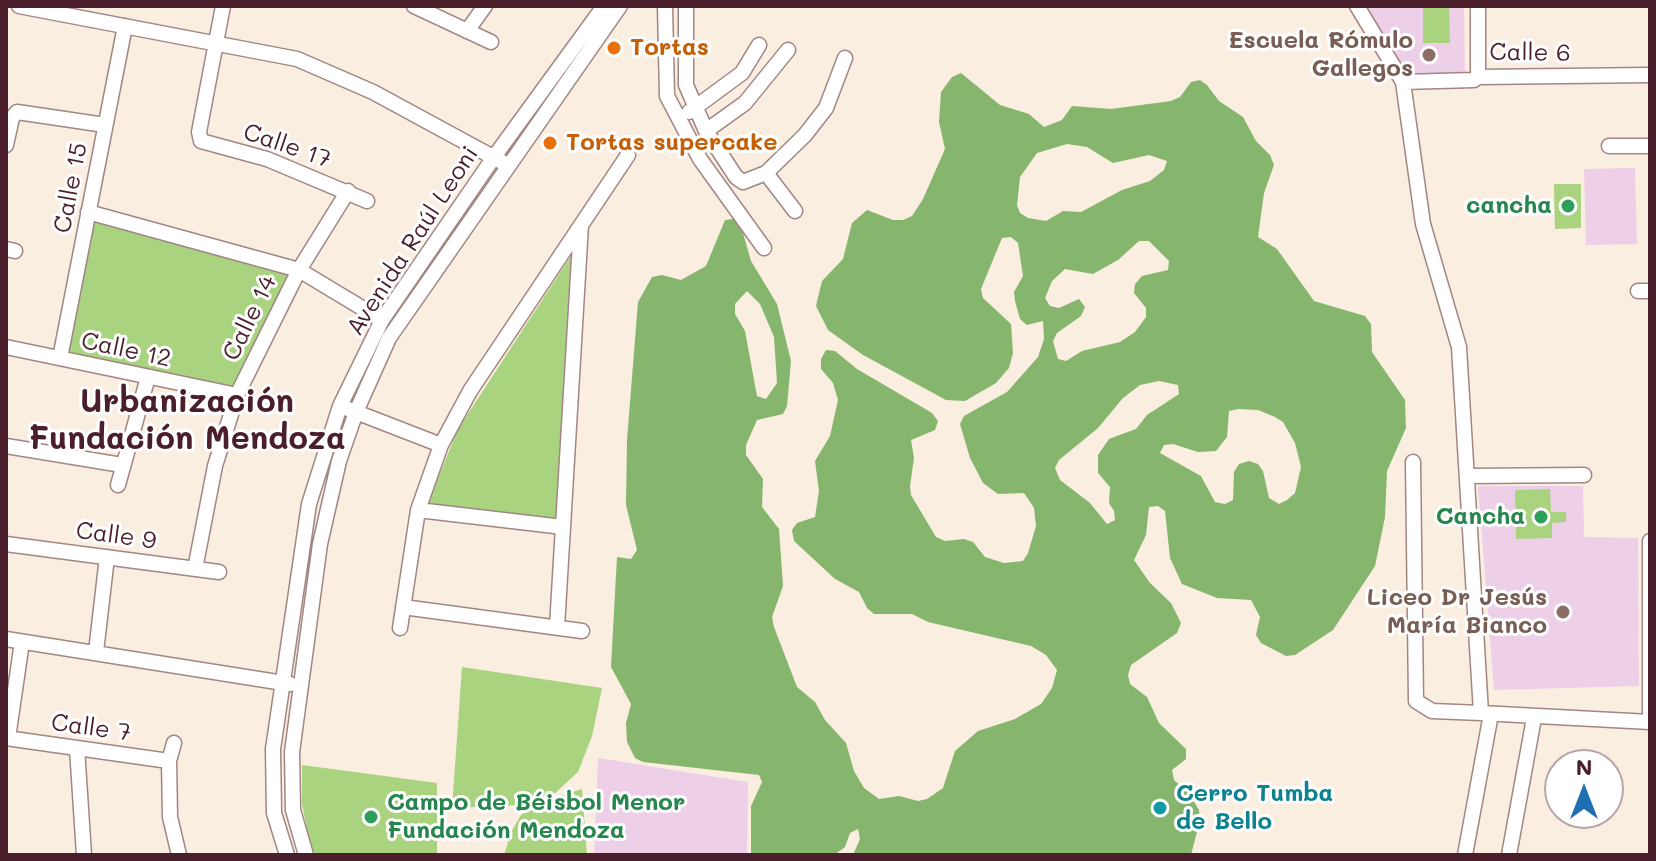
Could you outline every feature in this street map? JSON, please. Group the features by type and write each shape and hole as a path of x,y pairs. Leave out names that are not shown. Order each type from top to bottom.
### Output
{"street":[{"path":"19,6 297,59 373,92 509,166"},
{"path":"217,44 223,6"},
{"path":"414,6 491,42"},
{"path":"467,31 485,6"},
{"name":"Avenida Raúl Leoni","path":"287,855 274,813 273,749 309,504 340,406 382,320 494,157 604,6"},
{"name":"Avenida Raúl Leoni","path":"306,855 293,810 292,752 320,544 339,461 356,412 389,338 620,6"},
{"path":"665,6 667,96 700,159 764,248"},
{"path":"686,6 685,77 695,108 706,131 736,177 743,182 766,173 805,135 826,108 845,58"},
{"path":"1357,6 1403,82 1423,224 1459,347 1486,714 1465,855"},
{"name":"Calle 6","path":"1478,6 1478,77 1650,75"},
{"name":"Calle 15","path":"60,358 125,26"},
{"name":"Calle 17","path":"217,44 199,132 201,141 267,159 367,201"},
{"path":"679,119 742,73 759,45"},
{"path":"706,131 745,103 788,50"},
{"path":"1403,82 1474,80 1478,77"},
{"path":"6,145 12,118 17,112 105,125"},
{"path":"1609,146 1650,146"},
{"path":"400,628 418,510 441,445 470,391 628,155"},
{"path":"766,173 795,211"},
{"name":"Calle 14","path":"195,569 215,466 237,395 299,270 348,191"},
{"path":"88,212 299,270 382,320"},
{"path":"557,627 581,225"},
{"name":"Calle 12","path":"6,347 237,395"},
{"path":"118,485 148,377"},
{"path":"340,406 441,445"},
{"path":"6,446 122,465"},
{"path":"1413,462 1416,701 1432,711 1534,718 1650,720 1650,541"},
{"path":"1469,476 1584,475"},
{"path":"418,510 563,527"},
{"name":"Calle 9","path":"6,544 219,572"},
{"path":"96,652 107,557"},
{"path":"403,607 582,631"},
{"path":"6,639 301,685"},
{"path":"7,738 22,642"},
{"path":"1509,855 1534,718"},
{"name":"Calle 7","path":"7,738 169,761"},
{"path":"174,743 169,761 170,817 179,855"},
{"path":"77,748 80,854"}],"shaded area":[{"name":"Escuela Rómulo Gallegos","path":"1367,6 1464,6 1465,73 1403,74"},
{"path":"1635,168 1637,244 1586,245 1584,169"},
{"name":"Liceo Dr Jesús María Bianco","path":"1478,486 1583,486 1584,537 1638,538 1639,686 1494,690"},
{"path":"598,758 748,782 747,855 594,855"}],"green space":[{"path":"1423,6 1449,6 1450,43 1423,43"},
{"path":"961,73 1000,105 1029,114 1044,127 1062,120 1072,106 1111,109 1171,101 1180,97 1191,82 1200,80 1219,101 1243,117 1274,165 1264,193 1258,237 1277,249 1314,301 1365,316 1371,324 1372,352 1405,400 1406,428 1387,471 1385,517 1375,566 1333,630 1295,655 1286,656 1261,643 1256,635 1260,617 1251,600 1217,598 1182,584 1170,558 1165,511 1158,506 1149,507 1146,535 1134,560 1150,583 1171,603 1181,623 1177,633 1131,665 1128,675 1130,684 1147,697 1159,723 1186,749 1186,759 1172,770 1174,780 1189,793 1199,810 1200,820 1191,855 853,855 860,839 858,829 850,833 845,847 834,855 751,855 751,806 762,782 759,775 643,762 635,758 627,742 626,723 631,704 611,667 617,557 631,559 637,550 626,505 627,440 638,302 652,277 662,275 681,280 706,266 725,220 733,219 741,226 751,261 777,304 791,361 787,406 783,414 757,420 746,445 746,455 763,479 762,507 779,529 783,586 772,617 774,627 797,687 815,702 825,720 846,743 854,771 864,788 879,799 899,796 918,801 927,799 943,788 955,751 978,731 1015,719 1041,704 1052,688 1057,670 1046,655 1031,646 928,622 912,614 874,614 867,608 859,592 835,579 794,541 792,530 797,523 815,517 819,491 815,461 830,436 838,400 833,383 821,369 821,359 826,350 835,351 857,369 932,413 938,421 935,430 911,440 914,458 910,486 911,495 936,537 945,541 964,539 973,542 985,557 1004,563 1023,561 1028,553 1036,526 1034,508 1024,493 998,494 983,483 970,458 960,424 964,416 1007,392 1038,357 1044,339 1043,321 1027,325 1020,319 1015,301 1014,292 1023,276 1018,243 1011,237 1002,238 981,289 983,298 1011,324 1013,353 1009,368 996,383 965,401 946,400 863,355 828,330 816,306 822,281 843,259 852,223 867,210 893,220 903,220 912,216 923,199 945,149 939,122 941,92 952,77","holes":["1067,144 1087,147 1113,163 1149,155 1167,161 1164,170 1150,181 1122,190 1081,212 1063,211 1046,221 1028,218 1020,213 1017,205 1020,177 1037,153","1139,241 1149,241 1169,261 1168,270 1142,276 1135,284 1134,293 1146,308 1146,317 1135,332 1120,342 1082,351 1066,361 1058,359 1053,341 1057,333 1081,316 1085,307 1079,299 1059,308 1050,306 1045,298 1052,281 1065,269 1093,274 1118,260","747,291 760,304 774,337 777,383 766,399 757,396 745,331 735,314 735,304","1159,381 1178,385 1179,394 1147,415 1136,429 1109,439 1098,455 1098,473 1110,487 1109,503 1114,511 1115,520 1107,524 1090,503 1060,480 1055,468 1059,460 1098,428 1123,398 1140,385","1258,410 1283,422 1295,443 1301,467 1295,493 1279,504 1269,498 1263,471 1258,464 1249,461 1239,464 1234,472 1233,500 1225,504 1215,502 1201,476 1160,453 1164,445 1173,444 1198,452 1216,451 1227,437 1229,411"]},
{"name":"cancha","path":"1554,184 1581,184 1581,228 1555,229"},
{"path":"95,219 288,274 233,390 67,356"},
{"path":"571,256 557,522 428,503 458,429"},
{"name":"Cancha","path":"1550,489 1551,512 1566,512 1566,522 1552,523 1552,538 1516,539 1515,490"},
{"path":"462,667 602,688 592,736 578,772 553,795 521,805 452,808"},
{"name":"Campo de Béisbol Menor Fundación Mendoza","path":"302,765 437,783 437,855 312,855 302,804"},
{"path":"582,789 587,855 504,855 511,832 521,815 540,802"}],"place":[{"name":"Tortas","path":"614,48"},
{"name":"Escuela Rómulo Gallegos","path":"1429,55"},
{"name":"Tortas supercake","path":"550,143"},
{"name":"cancha","path":"1568,206"},
{"name":"Cancha","path":"1541,517"},
{"name":"Liceo Dr Jesús María Bianco","path":"1563,612"},
{"name":"Cerro Tumba de Bello","path":"1160,808"},
{"name":"Campo de Béisbol Menor Fundación Mendoza","path":"371,817"}],"district":[{"name":"Urbanización Fundación Mendoza","path":"187,420"}]}
